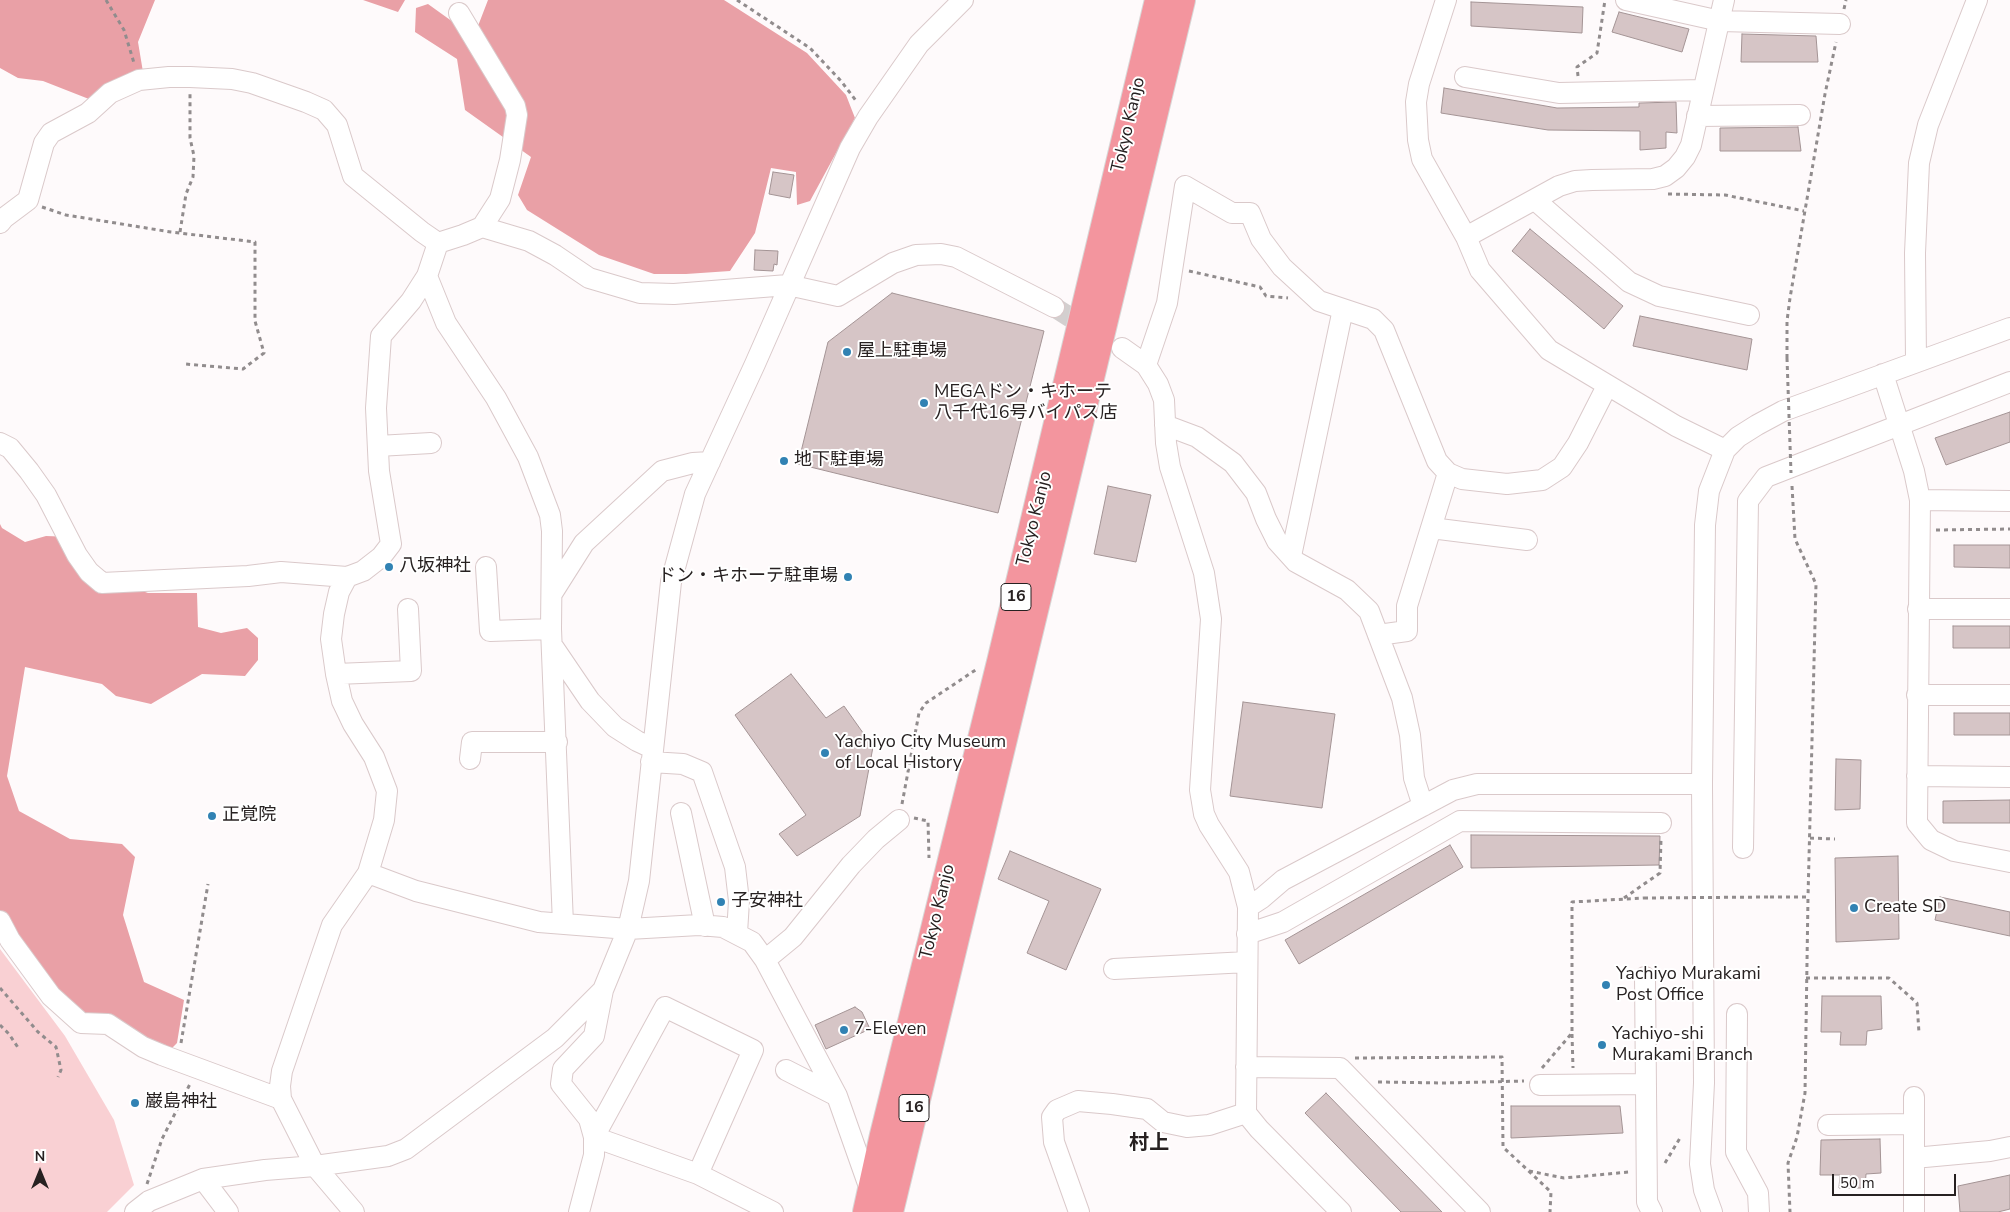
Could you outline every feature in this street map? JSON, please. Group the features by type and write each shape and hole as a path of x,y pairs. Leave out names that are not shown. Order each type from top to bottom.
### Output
{"highway":[{"name":"Tokyo Kanjo","path":"876,1208 886,1125 1001,662 1159,0"},
{"name":"Tokyo Kanjo","path":"876,1208 1181,0"}],"street":[{"path":"579,1212 594,1155 594,1137 589,1120 561,1084 563,1069 594,1036 603,990 628,929 639,881 670,582 695,494 850,148 868,117 919,44 963,0"},
{"path":"1446,0 1419,84 1416,102 1418,140 1422,159 1466,237 1480,270 1549,350 1676,426 1725,450"},
{"path":"1626,0 1720,21 1840,24"},
{"path":"1466,237 1559,186 1575,181 1653,180 1665,176 1676,168 1685,157 1690,145 1724,0"},
{"path":"1916,361 1915,253 1920,163 1928,125 1977,0"},
{"path":"438,243 463,235 482,226 500,199 510,160 517,115 516,106 459,13"},
{"path":"0,223 28,200 44,143 51,133 88,113 110,93 139,80 169,76 232,79 252,83 324,110 338,125 353,176 438,243"},
{"path":"1465,77 1559,93 1703,90"},
{"path":"1697,116 1800,115"},
{"path":"1146,365 1167,302 1185,186 1232,213 1250,213 1260,239 1282,267 1319,301 1373,319 1384,330 1437,460 1448,473 1462,479 1507,484 1542,480 1562,467 1578,443 1607,386"},
{"path":"1535,200 1629,282 1659,296 1749,315"},
{"path":"482,226 529,241 555,255 589,278 640,293 694,293 788,286 838,296 893,263 916,255 941,254 956,256 1054,307"},
{"path":"0,443 10,448 29,471 46,495 77,555 89,572 102,583 248,576 281,572 347,577 363,572 381,557 391,544 379,471 376,408 382,336 411,301 427,276 438,243"},
{"path":"427,276 446,323 496,398 528,457 550,515 553,592 552,638 563,924"},
{"path":"1291,556 1343,309"},
{"path":"1712,1212 1704,1190 1700,1164 1704,1083 1702,784 1705,526 1708,491 1725,450 1738,437 1784,411 2010,328"},
{"path":"1122,348 1146,365 1158,384 1164,400 1170,467 1204,573 1211,618 1200,790 1201,802 1209,825 1239,872 1248,907 1246,1113 1259,1129 1341,1212"},
{"path":"1883,374 1914,471 1920,500 1917,823 1931,840 1954,850 2010,862"},
{"path":"1743,848 1748,501 1766,477 2010,382"},
{"path":"1165,425 1198,437 1233,463 1256,493 1277,541 1296,562 1347,590 1369,611 1402,698 1410,735 1414,778 1423,806"},
{"path":"378,446 431,443"},
{"path":"553,592 584,543 662,471 692,463 710,462"},
{"path":"1378,635 1407,631 1407,606 1448,473"},
{"path":"1920,500 2010,501"},
{"path":"1431,528 1527,540"},
{"path":"486,567 490,631 552,638"},
{"path":"347,577 340,592 334,614 331,639 336,674 342,701 353,724 374,757 387,791 384,820 368,873 332,925 282,1071 280,1086 281,1099 315,1166 354,1212"},
{"path":"1918,609 2010,608"},
{"path":"336,674 411,670 408,609"},
{"path":"552,638 590,701 615,727 637,741 651,755 683,764 702,772 735,866 739,901 737,933"},
{"path":"1917,695 2010,695"},
{"path":"470,759 472,742 557,742"},
{"path":"1917,776 2010,777"},
{"path":"1248,907 1283,880 1453,790 1477,784 1702,784"},
{"path":"681,812 705,926"},
{"path":"765,960 793,937 851,865 876,839 900,820"},
{"path":"1247,934 1283,922 1460,820 1661,823"},
{"path":"368,873 416,891 539,922 628,929 723,927 752,942 765,960 837,1096 876,1208"},
{"path":"0,921 10,940 51,996 81,1023 108,1024 143,1046 281,1099"},
{"path":"1114,969 1247,962"},
{"path":"1645,977 1647,1202 1652,1212"},
{"path":"142,1206 204,1179 388,1156 406,1149 555,1038 603,990"},
{"path":"594,1137 665,1007 753,1050 698,1174"},
{"path":"1738,1014 1736,1152 1758,1193 1759,1212"},
{"path":"1246,1067 1347,1075 1480,1212"},
{"path":"786,1070 837,1096"},
{"path":"1536,1080 1574,1084 1646,1084"},
{"path":"1914,1097 1914,1212"},
{"path":"1078,1212 1054,1142 1052,1117 1056,1110 1078,1101 1112,1104 1147,1109 1163,1122 1187,1127 1209,1125 1246,1113"},
{"path":"1828,1125 1914,1124"},
{"path":"594,1137 698,1174 773,1212"},
{"path":"1914,1158 1990,1151 2010,1147"},
{"path":"204,1179 228,1212"}],"path":[{"path":"106,0 124,30 139,80"},
{"path":"737,0 810,48 841,81 868,117"},
{"path":"1578,92 1577,67 1596,53 1605,0"},
{"path":"1790,1212 1788,1163 1797,1137 1806,1093 1806,978 1816,584 1795,539 1791,473 1787,321 1825,94 1846,0"},
{"path":"180,232 186,194 193,177 194,156 190,138 190,77"},
{"path":"1659,194 1725,195 1804,211"},
{"path":"28,200 66,215 255,242 255,321 264,353 243,369 185,364"},
{"path":"1172,267 1260,287 1266,296 1319,301"},
{"path":"1919,530 2010,529"},
{"path":"947,877 931,872 929,866 928,821 917,818 900,820 919,713 926,703 972,671 979,667 1001,662"},
{"path":"1622,900 1660,873 1661,823"},
{"path":"1810,838 1835,839"},
{"path":"178,1060 208,884"},
{"path":"1574,1084 1572,902 1644,898 1808,897"},
{"path":"1806,978 1889,978 1917,1003 1919,1033"},
{"path":"0,988 38,1032 56,1047 61,1070 58,1077"},
{"path":"0,1025 19,1049"},
{"path":"1550,1212 1551,1192 1503,1147 1502,1082 1502,1057 1355,1058 1347,1075 1445,1083 1502,1082 1536,1080 1572,1033"},
{"path":"142,1206 162,1139 198,1068"},
{"path":"1528,1170 1564,1178 1647,1171"}],"shaded area":[{"path":"0,0 155,0 138,42 143,72 94,101 43,81 18,78 0,68"},
{"path":"363,0 405,0 398,12"},
{"path":"488,0 724,0 807,53 846,95 855,118 810,201 797,205 796,172 771,168 755,233 730,271 654,274 599,255 527,210 518,195 531,157 465,110 457,59 415,32 416,8 428,4 453,22 478,26"},
{"path":"0,524 2,528 25,542 46,536 72,537 85,549 99,576 148,593 197,593 198,627 221,633 247,628 258,638 258,660 245,676 202,674 151,704 116,696 102,684 25,667 7,776 19,811 70,839 122,844 135,857 123,915 144,982 184,1000 177,1043 172,1048 81,1017 57,993 0,912"},
{"path":"0,949 65,1036 114,1120 134,1185 107,1212 0,1212"}],"building":[{"path":"1471,2 1583,7 1582,33 1471,26"},
{"path":"1619,12 1689,29 1682,52 1612,32"},
{"path":"1742,34 1816,36 1818,62 1741,62"},
{"path":"1444,88 1557,108 1639,107 1639,103 1676,102 1677,133 1666,132 1666,148 1640,150 1640,131 1548,130 1441,113"},
{"path":"1798,127 1801,151 1720,151 1720,128"},
{"path":"773,172 794,175 790,198 769,194"},
{"path":"1530,229 1623,306 1604,329 1512,251"},
{"path":"755,250 778,251 777,265 774,264 773,271 754,270"},
{"path":"892,293 1044,331 998,513 798,464 828,342"},
{"path":"1640,316 1752,339 1747,370 1633,346"},
{"path":"2010,412 2010,442 1946,465 1935,438"},
{"path":"1108,486 1151,495 1136,562 1094,554"},
{"path":"1954,545 2010,545 2010,568 1954,567"},
{"path":"1953,626 2010,626 2010,648 1953,648"},
{"path":"791,674 826,718 844,706 873,747 860,816 797,856 779,834 806,815 735,715"},
{"path":"1243,702 1335,714 1322,808 1230,796"},
{"path":"1954,713 2010,713 2010,735 1954,735"},
{"path":"1836,759 1861,760 1860,809 1835,810"},
{"path":"2010,800 2010,823 1943,823 1943,801"},
{"path":"1471,835 1660,836 1659,865 1471,868"},
{"path":"1450,845 1463,867 1299,964 1285,940"},
{"path":"1010,851 1101,889 1066,970 1027,953 1049,901 998,879"},
{"path":"1898,856 1899,939 1836,942 1835,858"},
{"path":"1940,897 2010,912 2010,936 1935,920"},
{"path":"1822,996 1881,996 1882,1029 1867,1031 1866,1045 1840,1045 1841,1032 1821,1032"},
{"path":"855,1007 862,1012 870,1029 826,1049 815,1025"},
{"path":"1326,1093 1442,1212 1401,1212 1305,1113"},
{"path":"1511,1106 1620,1106 1623,1133 1511,1138"},
{"path":"1880,1139 1881,1173 1866,1174 1865,1188 1839,1188 1840,1175 1820,1175 1821,1140"},
{"path":"2010,1175 2010,1209 1998,1212 1960,1212 1958,1186"}],"tunnel":[{"path":"1054,307 1093,332"}],"place":[{"name":"屋上駐車場","path":"847,352"},
{"name":"MEGAドン・キホーテ 八千代16号バイパス店","path":"924,403"},
{"name":"地下駐車場","path":"784,461"},
{"name":"八坂神社","path":"389,567"},
{"name":"ドン・キホーテ駐車場","path":"848,577"},
{"name":"Yachiyo City Museum of Local History","path":"825,753"},
{"name":"正覚院","path":"212,816"},
{"name":"子安神社","path":"721,902"},
{"name":"Create SD","path":"1854,908"},
{"name":"Yachiyo Murakami Post Office","path":"1606,985"},
{"name":"7-Eleven","path":"844,1030"},
{"name":"Yachiyo-shi Murakami Branch","path":"1602,1045"},
{"name":"巌島神社","path":"135,1103"}],"district":[{"name":"村上","path":"1149,1144"}]}
